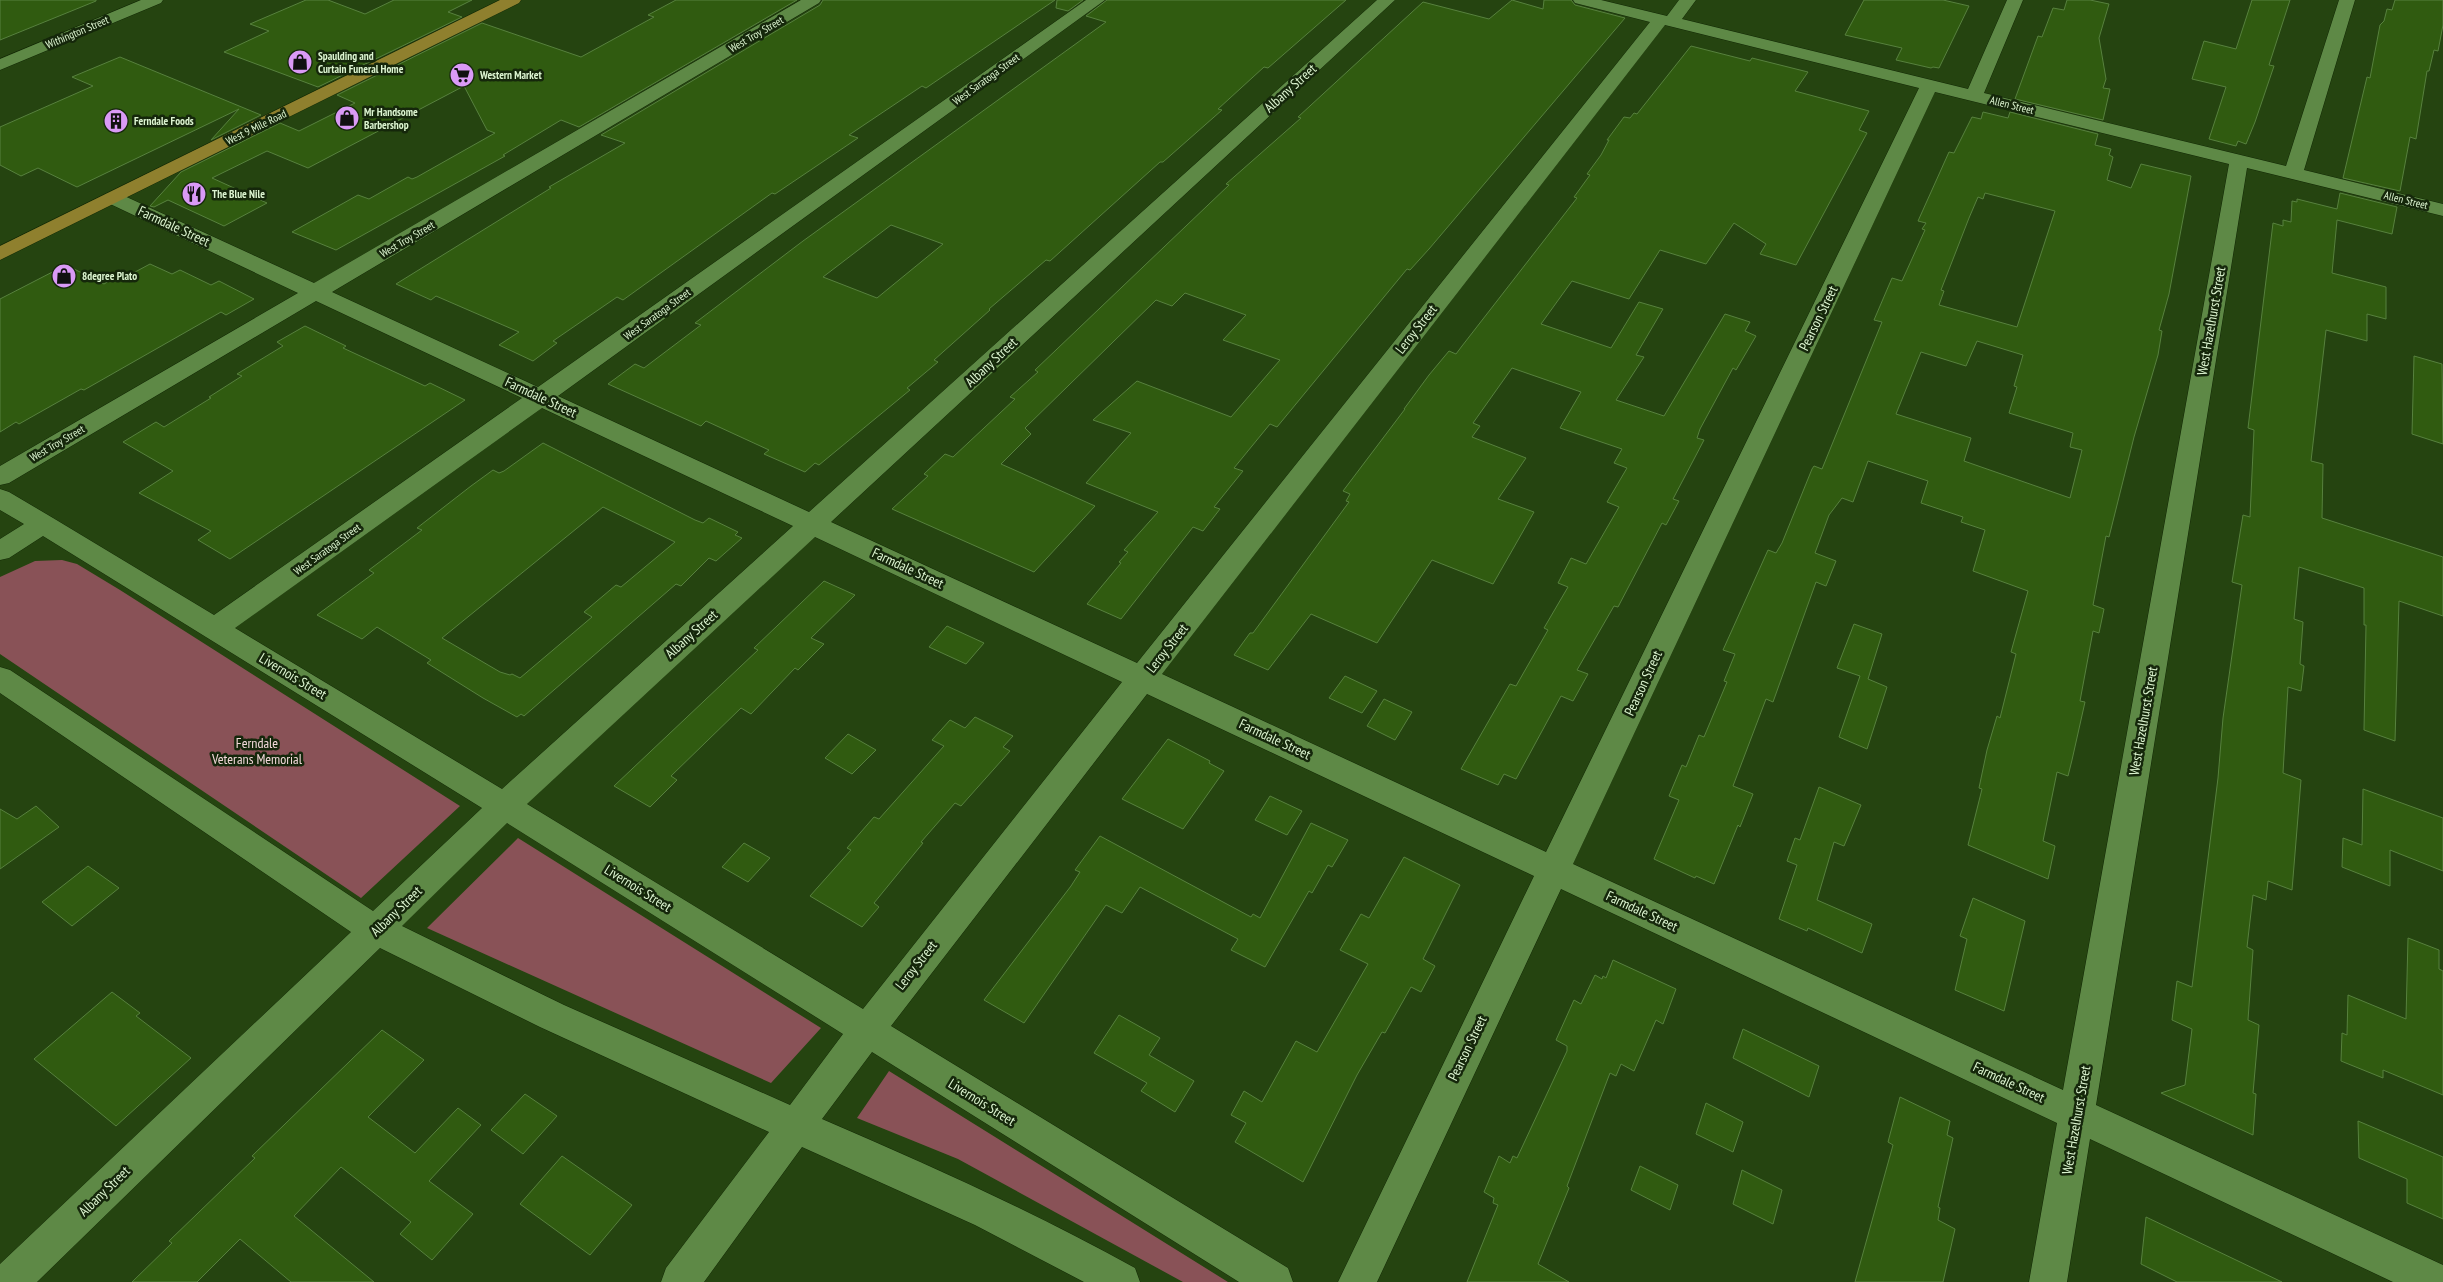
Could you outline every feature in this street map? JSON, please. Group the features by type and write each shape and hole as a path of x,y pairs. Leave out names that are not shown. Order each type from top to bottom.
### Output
{"main road":[{"name":"West 9 Mile Road","path":"0,254 513,0"}],"street":[{"name":"Withington Street","path":"0,65 155,0"},
{"name":"West Troy Street","path":"0,477 813,0"},
{"name":"West Saratoga Street","path":"216,628 1097,0"},
{"name":"Albany Street","path":"9,1282 505,806 1387,0"},
{"name":"Allen Street","path":"1581,0 2443,210"},
{"name":"Leroy Street","path":"680,1282 866,1030 1666,21 1688,0"},
{"path":"1974,96 2015,0"},
{"path":"2294,173 2347,0"},
{"name":"Pearson Street","path":"1357,1282 1929,85"},
{"name":"West Hazelhurst Street","path":"2048,1282 2238,160"},
{"name":"Farmdale Street","path":"113,198 541,396 2436,1282"},
{"name":"Livernois Street","path":"0,498 216,628 1274,1282"},
{"path":"0,551 44,524"},
{"path":"0,678 350,916 617,1045 796,1125 1075,1254 1122,1282"}],"green space":[{"name":"Ferndale Veterans Memorial","path":"62,560 77,564 120,590 460,806 361,898 0,654 0,577 35,561"},
{"path":"518,838 821,1028 771,1083 427,928"},
{"path":"889,1071 1228,1282 1183,1282 958,1159 857,1118"}],"building":[{"path":"0,0 96,0 96,1 0,40"},
{"path":"306,0 328,0 365,14 394,0 472,0 448,12 462,17 318,87 224,52 269,31 250,24"},
{"path":"676,0 797,0 579,127 561,120 503,155 505,156 336,250 292,232 358,195 369,199 408,177 412,179 417,177 495,133 487,130 464,86 308,168 267,151 212,178 267,203 224,226 168,200 154,207 150,206 181,172 280,123 299,131 355,103 337,95 482,23 581,57 654,17 648,15"},
{"path":"823,0 1055,0 926,88 922,86 849,135 858,138 775,194 772,193 623,300 617,297 553,341 557,343 533,361 499,345 519,332 436,296 431,300 396,284 551,188 549,187 625,143 601,135 820,5"},
{"path":"1057,0 1083,0 1068,11 1056,8"},
{"path":"1107,0 1346,0 1268,68 1264,67 1218,109 1222,110 1163,162 1160,162 1050,261 1046,260 989,309 934,360 938,362 907,388 910,390 819,465 815,463 805,472 764,454 769,450 706,421 701,426 608,384 635,364 644,368 701,325 695,323 803,241 1106,22 1086,16","holes":["891,225 943,244 877,298 823,277"]},
{"path":"1512,0 1543,9 1544,0 1571,0 1575,5 1625,18 1429,249 1410,270 1407,269 1277,427 1270,424 1234,468 1243,471 1214,507 1220,509 1203,531 1193,527 1121,619 1087,604 1121,563 1119,562 1128,552 1124,550 1158,512 1086,483 1131,433 1093,420 1137,381 1231,417 1280,360 1223,340 1246,315 1185,293 1172,306 1156,300 1025,428 1031,434 1001,464 1095,506 1034,572 892,509 928,476 924,474 945,454 953,457 1015,399 1010,397 1038,372 1035,370 1229,185 1226,184 1301,118 1298,117 1423,2 1489,19"},
{"path":"1864,0 1943,0 1969,6 1939,68 1931,68 1896,60 1902,48 1845,35"},
{"path":"2067,0 2090,0 2109,4 2099,38 2106,79 2103,88 2110,89 2103,120 2015,99 2038,36 2042,37 2053,8 2064,10"},
{"path":"2252,0 2290,0 2269,65 2274,66 2255,122 2246,144 2238,141 2236,146 2209,139 2226,87 2192,79 2204,41 2236,49"},
{"path":"2395,0 2443,0 2443,25 2438,51 2434,50 2429,71 2427,71 2416,139 2410,137 2400,191 2343,178 2367,77 2370,78 2380,25 2384,21 2387,9 2392,10"},
{"path":"1691,46 1750,61 1752,58 1808,72 1795,91 1869,111 1859,130 1867,133 1796,265 1760,254 1766,244 1734,223 1706,264 1660,250 1629,299 1572,281 1541,324 1611,348 1639,302 1663,309 1636,355 1644,357 1616,400 1664,416 1725,314 1750,322 1745,331 1756,336 1736,370 1733,368 1700,429 1697,438 1704,440 1673,499 1679,501 1666,525 1662,523 1618,607 1614,606 1577,670 1588,674 1573,701 1561,696 1516,779 1504,774 1498,785 1461,769 1510,684 1516,686 1548,630 1544,628 1568,587 1558,583 1571,558 1586,564 1619,507 1607,502 1627,468 1614,463 1622,449 1560,428 1581,392 1512,368 1473,423 1480,426 1472,437 1526,458 1498,499 1534,512 1493,584 1432,560 1377,643 1311,614 1268,670 1234,655 1250,633 1253,633 1349,502 1346,501 1350,494 1343,491 1429,375 1449,351 1456,354 1577,198 1574,197 1590,175 1587,174 1601,155 1609,140 1607,140 1624,117 1630,118 1634,113 1637,114"},
{"name":"Ferndale Foods","path":"120,57 261,115 211,140 239,109 77,187 38,168 21,176 0,165 0,127 93,86 72,77"},
{"path":"1983,112 2008,118 2010,112 2098,134 2095,145 2111,149 2109,155 2113,157 2107,180 2131,188 2141,164 2191,176 2169,294 2159,330 2162,331 2158,355 2134,437 2109,537 2106,536 2093,605 2104,609 2099,633 2093,631 2080,701 2085,702 2072,760 2068,776 2057,772 2043,841 2055,846 2048,879 1968,845 1982,789 1979,788 1987,750 1997,716 2000,718 2016,654 2011,652 2028,591 1973,571 1985,530 1961,522 1963,517 1921,503 1928,481 1868,461 1853,502 1842,498 1829,515 1815,553 1836,561 1826,586 1816,582 1773,702 1766,699 1733,786 1753,794 1740,827 1738,825 1714,884 1696,876 1695,878 1654,859 1679,800 1669,796 1682,765 1686,767 1699,735 1704,737 1727,682 1724,681 1735,654 1723,650 1768,550 1776,553 1782,543 1812,469 1814,466 1822,469 1882,322 1874,320 1892,278 1902,281 1925,230 1922,229 1926,223 1918,221 1949,152 1954,153 1972,117 1981,119","holes":["1985,193 2055,211 2017,327 1939,305 1944,291 1941,290 1969,218 1978,197 1983,199","1977,341 2023,355 2014,386 2017,387 2009,413 2073,433 2070,447 2082,450 2070,498 1964,461 1971,438 1896,414 1921,352 1966,366"]},
{"path":"2340,193 2397,207 2392,234 2337,220 2332,273 2386,287 2386,319 2367,314 2367,341 2326,330 2311,461 2323,464 2322,518 2443,557 2443,616 2399,601 2395,741 2364,730 2366,625 2364,625 2364,588 2299,567 2294,619 2303,622 2300,664 2304,666 2301,691 2288,687 2283,773 2301,780 2292,890 2268,881 2266,900 2253,895 2247,947 2253,950 2248,1020 2259,1025 2253,1093 2256,1094 2253,1135 2161,1093 2185,1085 2192,1029 2172,1020 2177,981 2192,987 2218,778 2223,718 2242,585 2232,582 2243,515 2250,517 2254,430 2248,428 2273,223 2283,226 2283,220 2291,222 2292,201 2297,202 2297,199 2337,209"},
{"path":"150,264 172,274 180,270 211,285 219,281 254,299 226,315 221,312 84,390 81,389 19,424 16,422 0,432 0,299 66,265 104,284 116,277 122,279"},
{"path":"305,326 346,346 343,348 425,386 430,383 465,400 230,559 198,540 211,531 139,493 173,471 123,442 156,422 164,427 211,398 209,397 242,376 237,374 283,346 277,342"},
{"path":"2414,356 2442,364 2443,444 2412,434"},
{"path":"543,443 695,520 703,523 709,518 738,532 735,535 742,538 716,561 709,558 681,586 676,584 524,716 521,714 517,717 483,698 427,663 431,660 377,627 362,639 317,615 374,573 369,570 422,530 417,528 471,486 493,470 499,473","holes":["603,507 675,542 621,587 616,585 584,612 592,617 520,678 512,674 500,672 442,638"]},
{"path":"824,581 855,595 811,638 824,644 798,670 795,668 751,714 741,708 671,776 677,780 650,807 614,786 758,650 754,648"},
{"path":"1854,624 1882,634 1868,679 1887,687 1867,749 1839,737 1860,676 1837,668"},
{"path":"947,626 984,643 966,664 929,647"},
{"path":"1345,676 1377,691 1362,713 1329,698"},
{"path":"1384,699 1412,712 1395,740 1367,726"},
{"path":"975,717 1013,736 1003,747 1010,751 961,806 955,803 921,842 923,843 874,903 879,907 862,927 810,896 851,850 847,848 874,817 879,819 944,746 932,740 950,720 965,728"},
{"path":"848,734 876,750 852,774 825,758"},
{"path":"1168,739 1210,761 1209,763 1224,771 1183,829 1122,799"},
{"path":"1819,787 1861,805 1844,846 1834,842 1817,900 1872,924 1862,953 1808,928 1807,931 1779,919 1797,865 1787,861 1795,838 1800,840"},
{"path":"2363,789 2443,818 2443,871 2390,850 2390,886 2342,867 2343,838 2362,845"},
{"path":"1270,796 1302,811 1287,835 1255,820"},
{"path":"36,806 59,827 0,869 0,809 17,819"},
{"path":"1311,823 1348,840 1332,867 1328,865 1312,893 1309,891 1265,967 1231,950 1238,939 1140,887 1122,913 1106,905 1024,1023 984,1000 1071,886 1080,872 1075,870 1100,836 1251,917 1253,914 1260,918"},
{"path":"744,843 770,858 748,882 722,867"},
{"path":"1404,857 1460,885 1423,959 1435,966 1421,992 1411,987 1385,1033 1382,1032 1357,1075 1303,1182 1235,1142 1246,1123 1231,1115 1244,1091 1262,1102 1296,1041 1317,1052 1368,964 1340,950 1361,914 1369,918"},
{"path":"88,866 119,888 72,926 42,902"},
{"path":"1973,898 2025,921 2004,1011 1955,990 1967,939 1960,936"},
{"path":"2408,938 2439,950 2439,969 2443,971 2443,1095 2383,1070 2383,1078 2341,1061 2342,1033 2347,1035 2348,995 2406,1019"},
{"path":"1613,960 1676,989 1663,1024 1656,1020 1634,1071 1621,1064 1616,1076 1610,1073 1567,1186 1569,1188 1538,1264 1569,1282 1467,1282 1498,1205 1493,1203 1494,1198 1484,1192 1499,1156 1510,1163 1513,1156 1517,1158 1567,1051 1567,1046 1556,1040 1574,1000 1581,1004 1595,975 1602,979 1603,976 1606,978"},
{"path":"112,992 140,1013 136,1016 191,1058 116,1126 34,1059"},
{"path":"1119,1015 1160,1038 1149,1055 1194,1081 1175,1112 1141,1091 1147,1083 1094,1053"},
{"path":"1743,1029 1819,1066 1809,1097 1733,1058"},
{"path":"382,1030 424,1060 368,1117 415,1153 458,1108 481,1125 429,1181 473,1214 432,1260 400,1234 411,1222 341,1167 294,1216 374,1282 291,1282 240,1239 197,1282 132,1282 172,1243 169,1241 255,1158 252,1156"},
{"path":"525,1094 557,1116 523,1154 491,1130"},
{"path":"1900,1097 1950,1121 1947,1135 1953,1138 1938,1207 1940,1208 1938,1220 1955,1229 1943,1282 1855,1282 1893,1145 1888,1142"},
{"path":"1706,1103 1743,1122 1733,1152 1696,1134"},
{"path":"2358,1121 2443,1157 2443,1219 2407,1203 2407,1179 2359,1158"},
{"path":"562,1156 632,1205 590,1255 520,1204"},
{"path":"1640,1166 1678,1185 1670,1210 1631,1190"},
{"path":"1742,1170 1782,1190 1773,1224 1733,1204"},
{"path":"2146,1217 2282,1282 2177,1282 2141,1264"}],"place":[{"name":"Spaulding and Curtain Funeral Home","path":"300,62"},
{"name":"Western Market","path":"462,75"},
{"name":"Mr Handsome Barbershop","path":"347,118"},
{"name":"Ferndale Foods","path":"116,121"},
{"name":"The Blue Nile","path":"194,194"},
{"name":"8degree Plato","path":"64,276"}]}
